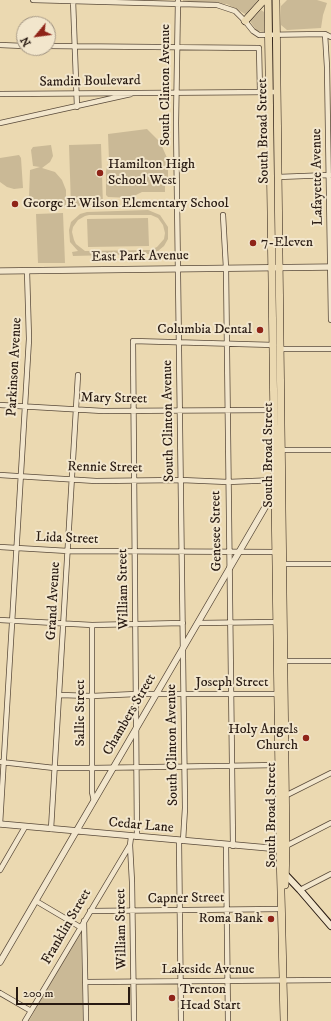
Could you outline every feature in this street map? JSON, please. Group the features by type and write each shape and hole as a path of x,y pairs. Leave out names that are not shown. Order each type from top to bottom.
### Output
{"main road":[{"path":"245,21 264,0"},
{"name":"South Broad Street","path":"268,0 273,36"},
{"name":"South Broad Street","path":"276,0 273,36 277,347 281,450 279,469"},
{"name":"South Broad Street","path":"274,92 278,177 276,267"},
{"name":"South Broad Street","path":"277,347 275,410 279,469 281,661 279,765 283,848"},
{"name":"South Broad Street","path":"279,480 276,489 276,552 280,564 277,622 281,661"},
{"name":"South Broad Street","path":"281,694 285,796 282,910 284,1021"},
{"path":"283,872 331,926"}],"street":[{"path":"33,0 178,2 224,6 235,11 256,34 263,36 325,34 331,36"},
{"path":"117,0 126,2"},
{"path":"73,1 77,107"},
{"name":"South Clinton Avenue","path":"178,2 176,92 185,808 181,841 179,910 181,1021"},
{"name":"Lafayette Avenue","path":"325,34 330,175 331,320"},
{"path":"0,46 16,46"},
{"path":"56,46 259,48 260,92"},
{"path":"0,123 141,92"},
{"name":"Samdin Boulevard","path":"0,94 274,92"},
{"path":"278,177 330,175"},
{"name":"Genesee Street","path":"223,215 226,268 232,846"},
{"name":"East Park Avenue","path":"0,271 331,267"},
{"name":"Parkinson Avenue","path":"0,824 1,762 12,621 29,339 27,271"},
{"name":"William Street","path":"138,837 133,341 179,342"},
{"path":"179,342 331,349"},
{"name":"Grand Avenue","path":"51,829 78,375"},
{"name":"Mary Street","path":"0,405 76,409 275,410"},
{"path":"281,450 331,450"},
{"name":"Rennie Street","path":"0,474 72,479 228,482 279,480"},
{"name":"Chambers Street","path":"0,962 276,489"},
{"name":"Lida Street","path":"0,547 68,551 276,552"},
{"path":"280,564 331,564"},
{"path":"0,620 92,625 183,623"},
{"path":"198,623 277,622"},
{"name":"Sallie Street","path":"92,625 92,792 94,802"},
{"path":"281,661 331,661"},
{"name":"Joseph Street","path":"60,695 281,694"},
{"path":"1,762 54,768 279,765"},
{"path":"285,796 331,773"},
{"path":"283,848 331,823"},
{"name":"Cedar Lane","path":"0,824 232,846 283,848"},
{"path":"0,870 25,827"},
{"name":"William Street","path":"131,837 134,1021"},
{"name":"Franklin Street","path":"25,1021 130,844"},
{"path":"226,845 228,1021"},
{"path":"300,890 331,874"},
{"path":"36,901 80,927"},
{"name":"Capner Street","path":"90,911 282,910"},
{"path":"84,920 86,1021"},
{"name":"Lakeside Avenue","path":"86,982 331,980"},
{"path":"0,994 31,1011"}],"shaded area":[{"path":"183,0 259,0 247,15 227,4 183,2"},
{"path":"287,0 317,0 327,3 321,28 287,30 281,25 281,6"},
{"path":"261,10 264,12 264,32 257,31 250,21"},
{"path":"147,129 160,142 168,160 168,185 165,185 165,192 142,192 130,198 108,197 106,195 106,171 109,160 108,134"},
{"path":"101,144 103,205 71,206 69,145"},
{"path":"51,145 53,156 50,162 42,168 55,172 62,180 66,190 66,206 37,207 33,205 29,198 30,170 40,167 33,166 31,150 33,147"},
{"path":"19,155 21,158 23,188 14,189 7,187 0,182 0,158"},
{"path":"148,210 160,215 168,227 168,239 164,246 158,251 149,254 73,256 72,252 78,251 70,242 69,230 71,222 80,214 87,212","holes":["151,215 158,218 163,225 165,233 164,239 157,247 150,250 85,251 76,244 74,240 72,232 73,227 78,220 85,216"]},
{"path":"63,213 65,263 38,263 36,214"},
{"path":"148,218 149,246 88,247 87,219"},
{"path":"81,929 83,1021 29,1021"}],"place":[{"name":"Hamilton High School West","path":"100,173"},
{"name":"George E Wilson Elementary School","path":"15,204"},
{"name":"7-Eleven","path":"253,243"},
{"name":"Columbia Dental","path":"260,330"},
{"name":"Holy Angels Church","path":"306,738"},
{"name":"Roma Bank","path":"271,919"},
{"name":"Trenton Head Start","path":"172,998"}]}
